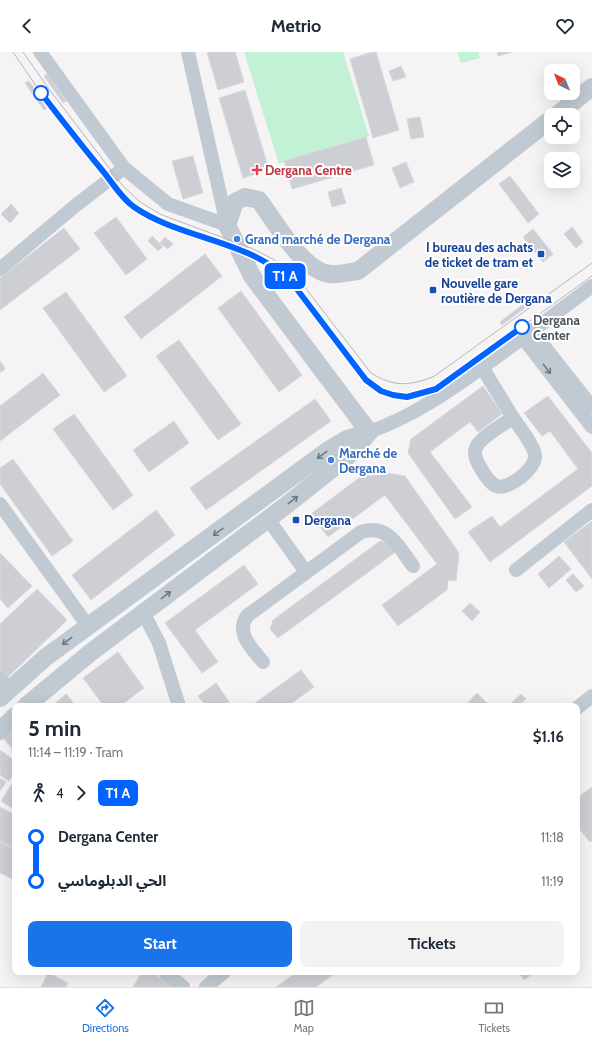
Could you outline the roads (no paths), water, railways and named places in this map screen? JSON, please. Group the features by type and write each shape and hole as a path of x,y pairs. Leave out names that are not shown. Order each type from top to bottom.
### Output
{"street":[{"path":"40,52 124,168 168,204 226,225"},
{"path":"188,52 226,225 252,276 369,432"},
{"path":"566,108 592,87"},
{"path":"226,225 235,202 245,197 259,200 300,257 312,267 329,274 358,271 544,125"},
{"path":"0,269 75,206 124,168"},
{"path":"3,689 327,451 347,439 388,425 418,410 447,392 528,335 592,286"},
{"path":"528,335 592,407"},
{"path":"528,335 592,427"},
{"path":"482,367 534,451 535,460 531,469 508,486 500,487 492,483 479,465 475,457 476,448 481,441 513,418"},
{"path":"30,703 90,652 268,519 346,458 355,450 369,432"},
{"path":"0,504 88,626"},
{"path":"516,570 592,510"},
{"path":"268,519 306,572"},
{"path":"263,662 244,638 242,633 244,621 247,616 361,532 373,530 385,533 390,537 413,566"},
{"path":"113,608 125,626"},
{"path":"143,612 159,643 178,703"},
{"path":"580,706 592,696"},
{"path":"0,731 12,719"},
{"path":"169,975 183,987"},
{"path":"206,987 220,975"}],"tram line":[{"path":"13,52 41,93 116,188 133,206 153,218 259,258 275,268 289,279 366,380 392,395 409,397 436,389 592,276"},
{"path":"23,52 49,89 123,186 140,202 162,215 251,248 273,259 293,272 371,373 387,381 401,384 416,382 433,377 592,263"},
{"path":"41,93 116,188 133,206 153,218 259,258 275,268 289,279 366,380 381,391 407,397 436,389 522,327"}],"place":[{"name":"Dergana Centre","path":"257,170"},
{"name":"Grand marché de Dergana","path":"237,239"},
{"name":"I bureau des achats de ticket de tram et","path":"541,254"},
{"name":"Nouvelle gare routière de Dergana","path":"433,290"},
{"name":"Dergana Center","path":"522,327"},
{"name":"Marché de Dergana","path":"331,460"},
{"name":"Dergana","path":"296,520"}]}
